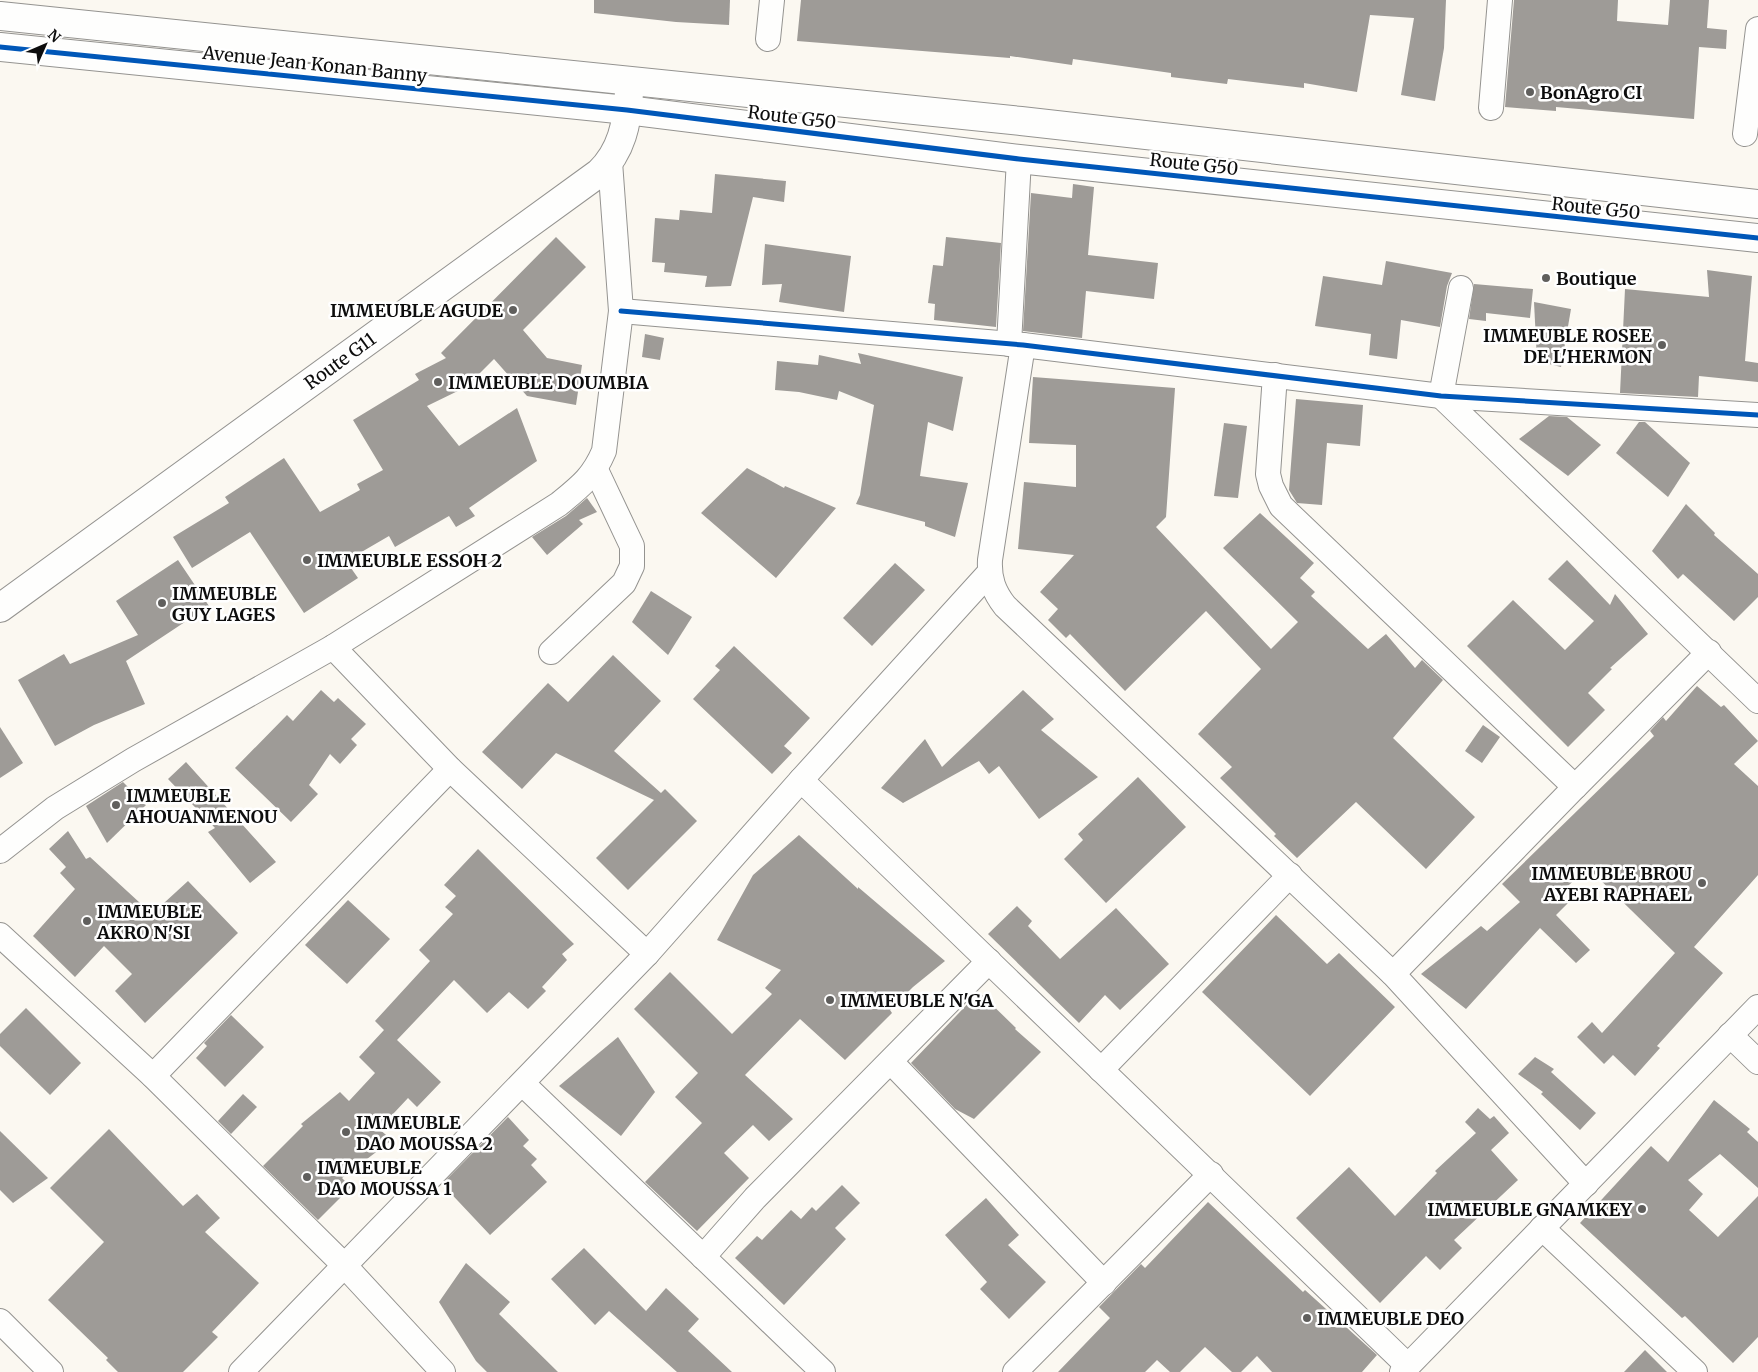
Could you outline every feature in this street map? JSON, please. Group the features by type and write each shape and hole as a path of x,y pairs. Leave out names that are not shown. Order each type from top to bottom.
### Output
{"street":[{"path":"768,39 772,0"},
{"path":"1491,108 1500,0"},
{"name":"Avenue Jean Konan Banny","path":"0,16 629,81"},
{"path":"1746,134 1758,29"},
{"name":"Avenue Jean Konan Banny","path":"0,48 627,110"},
{"name":"Route G11","path":"0,608 599,172 610,162 620,143 627,110 629,81"},
{"name":"Route G50","path":"629,81 1040,123 1758,204"},
{"name":"Route G50","path":"627,110 1019,159 1758,238"},
{"path":"1019,159 1016,344 989,573 995,593 1005,606 1290,874 1393,974 1586,1184"},
{"path":"0,851 55,808 133,760 333,647 559,504 583,485 596,470 604,451 621,311 610,162"},
{"path":"1441,396 1461,288"},
{"path":"621,311 1016,344 1441,396 1758,415"},
{"path":"1275,375 1268,474 1271,486 1281,506 1575,786"},
{"path":"1441,396 1758,701"},
{"path":"550,652 624,583 632,566 632,546 596,470"},
{"path":"241,1372 648,954 801,780 989,573"},
{"path":"333,647 450,769 648,954"},
{"path":"1393,974 1575,786 1709,652"},
{"path":"153,1076 450,769"},
{"path":"801,780 1211,1174 1405,1369 1758,1007"},
{"path":"1101,1070 1290,874"},
{"path":"0,934 153,1076 344,1265 443,1372"},
{"path":"703,1256 755,1198 892,1062 988,961"},
{"path":"1730,1036 1758,1062"},
{"path":"892,1062 1104,1283"},
{"path":"523,1084 823,1372"},
{"path":"1016,1372 1211,1174"},
{"path":"1542,1228 1695,1372"},
{"path":"0,1321 51,1372"}],"building":[{"path":"594,0 730,0 729,25 676,22 594,13"},
{"path":"801,0 1446,0 1444,48 1435,101 1401,95 1414,18 1370,15 1357,92 1304,83 1304,88 1228,79 1227,84 1171,77 1171,73 1073,59 1072,65 1010,56 1010,58 797,41"},
{"path":"1514,0 1618,0 1617,21 1668,25 1670,0 1709,0 1707,28 1727,30 1726,49 1699,47 1694,119 1556,107 1556,111 1505,107"},
{"path":"715,174 786,181 784,202 753,197 731,286 705,287 707,276 664,272 665,263 652,262 655,218 679,220 680,210 712,213"},
{"path":"1073,184 1094,187 1088,255 1158,263 1154,299 1086,291 1082,338 1023,331 1031,193 1072,198"},
{"path":"556,237 586,267 523,330 547,358 582,365 576,405 527,396 494,359 466,387 427,406 459,446 517,408 537,461 469,508 475,516 456,527 449,516 395,547 389,536 346,561 358,578 304,613 250,532 192,568 173,537 229,503 225,497 284,458 320,512 360,490 357,484 383,470 353,420 419,380 415,374 446,358 441,353"},
{"path":"946,237 1001,243 996,327 934,320 935,304 928,303 933,265 943,266"},
{"path":"765,244 851,256 844,312 779,302 782,284 762,285"},
{"path":"1386,261 1452,273 1447,286 1440,327 1401,320 1397,359 1369,355 1371,334 1315,326 1323,276 1382,285"},
{"name":"IMMEUBLE ROSEE DE L'HERMON","path":"1707,270 1752,276 1745,361 1758,363 1758,382 1699,376 1698,397 1620,393 1625,289 1709,297"},
{"path":"1474,284 1533,289 1530,318 1486,313 1486,321 1469,319"},
{"path":"1534,302 1571,309 1561,367 1537,361"},
{"path":"645,334 664,338 660,360 642,357"},
{"path":"858,353 963,377 953,431 928,422 920,476 968,483 955,537 925,526 925,522 856,504 860,495 874,405 839,391 837,400 799,392 775,390 777,361 818,365 819,355 861,364"},
{"path":"1033,377 1175,388 1166,517 1156,527 1271,649 1298,622 1223,548 1260,513 1314,563 1300,578 1315,592 1311,596 1368,649 1386,634 1415,668 1422,660 1443,680 1393,738 1475,817 1426,869 1356,802 1297,858 1274,836 1276,834 1220,778 1232,767 1198,734 1261,669 1206,611 1125,691 1070,634 1066,638 1048,620 1058,609 1040,592 1074,555 1018,549 1024,482 1076,487 1076,445 1029,443"},
{"path":"1296,399 1363,405 1360,446 1327,443 1322,505 1297,503 1289,490"},
{"path":"1549,416 1567,417 1601,445 1568,476 1519,439"},
{"path":"1639,422 1645,422 1690,463 1668,497 1616,453"},
{"path":"1224,423 1247,426 1238,498 1214,496"},
{"path":"747,468 784,488 785,486 836,508 776,578 701,513"},
{"path":"587,498 597,512 579,520 583,524 547,555 532,537 566,516"},
{"path":"1686,504 1715,533 1714,535 1758,574 1758,597 1734,621 1683,574 1678,579 1652,551"},
{"path":"178,560 209,606 126,661 145,704 94,725 55,746 18,680 64,654 70,664 138,635 116,601"},
{"path":"1567,560 1610,605 1615,594 1648,634 1610,668 1612,669 1588,693 1605,710 1568,747 1467,646 1513,600 1565,650 1594,621 1548,579"},
{"path":"895,563 925,590 872,646 843,618"},
{"path":"651,591 692,617 668,655 632,622"},
{"path":"734,646 810,718 784,746 792,753 772,774 693,699 720,670 715,666"},
{"path":"613,655 661,701 614,751 661,793 665,789 697,821 628,890 596,858 654,800 556,753 522,789 482,752 548,683 568,702"},
{"path":"1697,686 1721,707 1724,705 1758,741 1734,764 1758,786 1758,875 1694,947 1723,973 1657,1046 1660,1048 1635,1076 1613,1055 1604,1064 1577,1037 1592,1022 1602,1033 1675,953 1588,868 1560,893 1569,902 1556,915 1590,950 1576,963 1540,928 1466,1009 1421,974 1481,926 1487,931 1520,902 1502,884 1654,736 1650,731 1663,717 1666,721"},
{"path":"321,690 334,702 338,698 366,724 351,739 357,745 340,764 330,754 309,785 318,794 291,822 235,768 287,715 293,721"},
{"path":"1023,690 1054,719 1041,730 1098,777 1039,819 999,766 989,774 979,761 903,803 881,788 925,739 942,767"},
{"path":"1483,725 1500,737 1482,763 1465,751"},
{"path":"0,727 23,763 0,778"},
{"path":"186,762 276,862 250,883 208,832 215,828 168,779"},
{"path":"1138,777 1186,827 1106,903 1064,859 1083,840 1078,834"},
{"name":"IMMEUBLE AHOUANMENOU","path":"123,782 146,805 107,843 86,806"},
{"path":"68,831 86,859 90,857 152,914 188,881 238,933 145,1023 115,991 132,974 104,946 75,977 33,936 75,889 60,873 66,867 49,849"},
{"path":"799,835 858,889 858,887 945,961 913,987 890,1010 892,1013 845,1060 800,1019 745,1075 793,1119 769,1141 753,1125 724,1153 749,1178 697,1231 645,1182 702,1123 675,1097 698,1073 634,1009 670,972 732,1034 772,994 765,988 781,970 717,940 753,875"},
{"path":"478,849 574,944 562,954 567,960 542,987 546,991 528,1009 509,992 487,1013 454,980 397,1040 441,1082 417,1107 408,1098 379,1129 392,1140 342,1178 351,1187 318,1220 263,1166 303,1126 301,1124 340,1092 349,1101 375,1073 359,1057 384,1030 375,1021 430,961 419,950 453,914 445,907 456,896 444,885"},
{"path":"348,900 390,939 347,984 305,945"},
{"path":"1017,906 1032,921 1028,926 1060,959 1116,908 1169,964 1120,1010 1105,995 1079,1023 988,934"},
{"path":"1276,915 1327,964 1339,953 1395,1007 1310,1096 1202,992"},
{"path":"979,992 1015,1029 1041,1052 974,1119 955,1109 911,1063"},
{"path":"26,1008 81,1063 50,1095 0,1046 0,1034"},
{"path":"231,1015 264,1047 225,1087 196,1058 207,1046 204,1043"},
{"path":"618,1037 655,1092 621,1136 559,1086"},
{"path":"1535,1057 1554,1069 1551,1072 1596,1113 1580,1130 1541,1094 1543,1092 1518,1074"},
{"path":"243,1094 257,1107 231,1134 218,1121"},
{"path":"1714,1100 1750,1129 1747,1132 1758,1142 1758,1188 1720,1154 1688,1180 1703,1194 1689,1210 1718,1237 1758,1196 1758,1337 1733,1363 1685,1316 1682,1318 1580,1223 1651,1146 1668,1162"},
{"path":"1478,1108 1490,1119 1494,1116 1509,1133 1491,1150 1518,1180 1454,1240 1462,1248 1440,1270 1426,1256 1380,1303 1296,1218 1349,1167 1395,1216 1437,1173 1435,1171 1476,1133 1465,1122"},
{"path":"508,1117 529,1140 523,1146 537,1159 531,1165 547,1182 490,1235 442,1184"},
{"path":"109,1129 183,1206 197,1194 220,1218 205,1232 259,1283 212,1332 218,1337 183,1372 118,1372 106,1360 108,1358 48,1300 104,1242 50,1188"},
{"path":"0,1131 48,1178 13,1203 0,1190"},
{"path":"842,1185 860,1203 835,1228 846,1239 784,1305 735,1258 757,1236 762,1240 791,1210 801,1219 812,1207 816,1211"},
{"path":"986,1198 1019,1235 1008,1245 1046,1282 1009,1319 980,1289 987,1282 945,1235"},
{"path":"1208,1202 1303,1292 1305,1290 1377,1355 1362,1372 1272,1372 1257,1356 1241,1372 1232,1372 1205,1347 1180,1372 1170,1372 1157,1360 1145,1372 1058,1372 1110,1318 1099,1307 1141,1264 1145,1268"},
{"path":"584,1248 646,1311 666,1288 699,1319 688,1331 732,1372 677,1372 609,1311 595,1325 551,1279"},
{"path":"466,1263 510,1302 499,1314 558,1372 487,1372 476,1361 439,1302"},
{"path":"1645,1350 1667,1372 1624,1372"}],"cycle path":[{"path":"0,47 627,110 1019,159 1758,238"},
{"path":"621,311 1023,345 1441,396 1758,415"}],"place":[{"name":"BonAgro CI","path":"1530,92"},
{"name":"Boutique","path":"1546,278"},
{"name":"IMMEUBLE AGUDE","path":"513,310"},
{"name":"IMMEUBLE ROSEE DE L'HERMON","path":"1662,345"},
{"name":"IMMEUBLE DOUMBIA","path":"438,382"},
{"name":"IMMEUBLE ESSOH 2","path":"307,560"},
{"name":"IMMEUBLE GUY LAGES","path":"162,603"},
{"name":"IMMEUBLE AHOUANMENOU","path":"116,805"},
{"name":"IMMEUBLE BROU AYEBI RAPHAEL","path":"1702,883"},
{"name":"IMMEUBLE AKRO N'SI","path":"87,921"},
{"name":"IMMEUBLE N'GA","path":"830,1000"},
{"name":"IMMEUBLE DAO MOUSSA 2","path":"346,1132"},
{"name":"IMMEUBLE DAO MOUSSA 1","path":"307,1177"},
{"name":"IMMEUBLE GNAMKEY","path":"1642,1209"},
{"name":"IMMEUBLE DEO","path":"1307,1318"}]}
